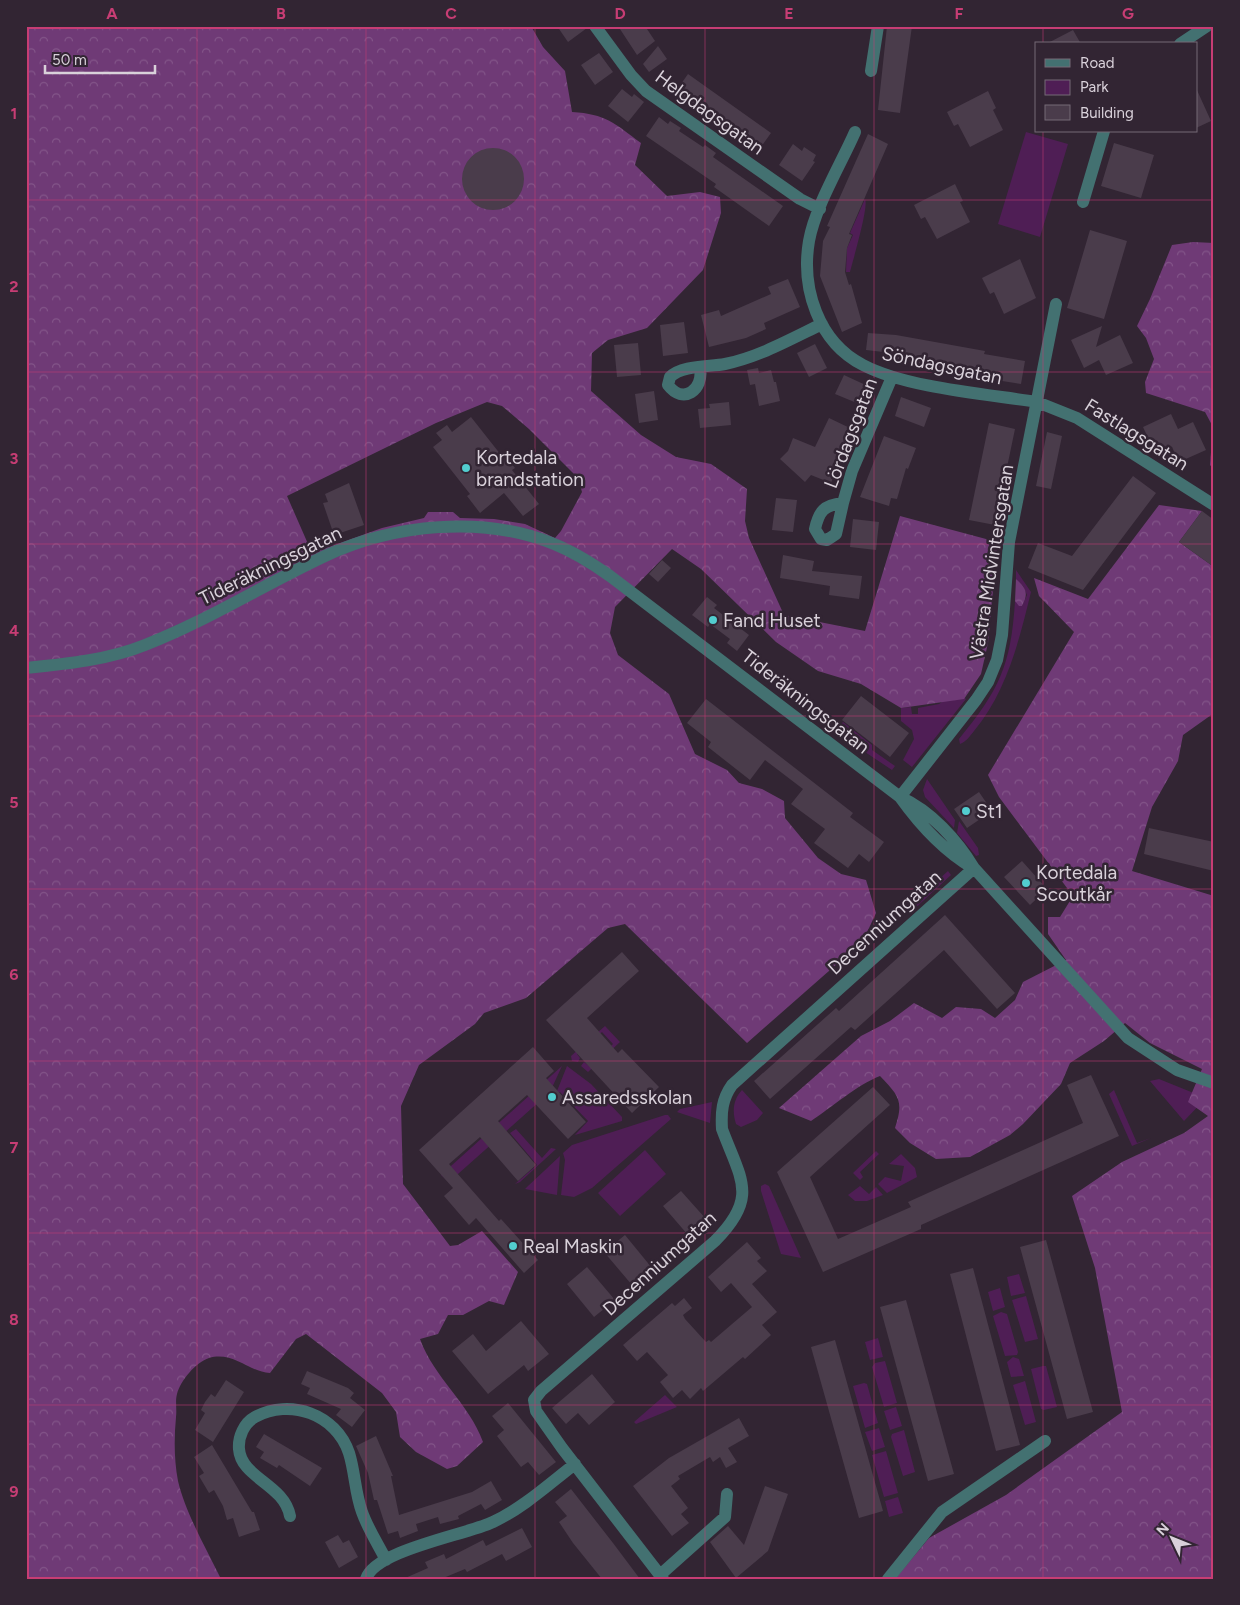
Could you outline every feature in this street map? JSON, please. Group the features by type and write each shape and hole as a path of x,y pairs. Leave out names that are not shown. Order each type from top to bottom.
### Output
{"street":[{"name":"Helgdagsgatan","path":"595,26 632,76 646,90 800,199 820,209"},
{"path":"871,71 878,26"},
{"path":"1183,42 1206,26 1214,34"},
{"name":"Söndagsgatan","path":"855,132 820,209 809,240 807,273 809,290 822,324 833,340 851,357 868,368 892,377 1037,402"},
{"path":"1083,202 1104,132"},
{"name":"Västra Midvintersgatan","path":"900,797 976,700 988,682 997,660 1002,635 1009,542 1056,304"},
{"path":"700,368 750,357 822,324"},
{"name":"Lördagsgatan","path":"843,503 852,470 892,377"},
{"name":"Fastlagsgatan","path":"1037,402 1077,418 1214,505"},
{"name":"Tideräkningsgatan","path":"26,668 96,658 144,646 188,626 325,556 357,543 395,533 438,528 485,528 508,531 554,544 574,553 610,576 900,797 917,804 963,850 974,868 1128,1038 1177,1070 1214,1083"},
{"name":"Decenniumgatan","path":"727,1494 725,1517 662,1577 575,1464 536,1410 534,1400 541,1391 715,1241 735,1220 742,1201 742,1182 722,1129 721,1111 726,1093 748,1069 974,868"},
{"path":"290,1516 289,1508 281,1496 245,1465 239,1449 241,1435 252,1418 268,1411 285,1408 303,1410 320,1418 340,1436 348,1452 362,1513 386,1560"},
{"path":"888,1579 942,1512 1045,1441"},
{"path":"366,1579 370,1571 386,1560 434,1540 492,1523 575,1464"}],"green space":[{"path":"26,26 531,26 543,47 565,71 572,112 602,117 641,143 635,165 667,196 700,192 720,197 721,213 703,270 647,328 608,340 592,353 591,391 641,435 676,457 711,464 747,489 745,521 749,538 784,615 865,631 900,516 986,539 997,548 988,643 981,674 964,699 901,708 861,684 818,671 776,642 701,569 672,549 615,607 610,633 618,655 669,694 695,754 727,770 739,783 762,789 784,801 785,818 818,858 841,874 866,880 876,913 863,941 747,1043 625,924 608,928 526,998 484,1013 475,1024 419,1065 401,1106 403,1184 450,1246 458,1245 482,1231 518,1272 504,1305 489,1301 463,1315 448,1315 438,1334 420,1339 434,1366 477,1428 483,1442 457,1466 447,1469 416,1452 400,1437 396,1412 382,1393 306,1334 296,1339 270,1373 262,1372 226,1357 209,1358 199,1363 185,1378 177,1394 175,1457 181,1493 197,1531 221,1579 26,1579","holes":["487,402 502,406 529,429 578,478 582,492 561,531 555,538 525,524 494,519 460,518 453,512 428,512 424,518 382,528 312,553 287,496 436,423"]},
{"path":"1026,132 1068,144 1040,237 998,224"},
{"path":"865,199 865,212 850,272 846,272 847,248 853,235 850,233"},
{"path":"1193,242 1214,243 1214,470 1210,465 1213,427 1205,412 1146,393 1145,382 1154,359 1146,338 1137,326 1172,245"},
{"path":"1159,505 1202,511 1179,542 1214,567 1214,713 1183,735 1178,761 1152,807 1132,871 1214,896 1214,1579 895,1579 929,1538 1006,1495 1122,1412 1095,1268 1072,1196 1122,1162 1184,1133 1208,1116 1188,1102 1202,1069 1150,1043 1125,1023 1104,1041 1070,1063 1061,1084 1023,1124 1010,1135 970,1157 936,1159 910,1143 895,1128 899,1111 898,1099 880,1076 854,1091 811,1121 779,1108 861,1036 890,1021 914,1003 942,1018 956,1007 981,1009 995,1018 1015,1000 1023,982 1066,960 1048,934 1048,917 1060,917 1073,896 999,797 988,775 1074,632 1039,596 1034,578 1088,599"},
{"path":"1016,570 1031,592 1022,629 1010,665 995,699 971,735 960,744 959,739 984,706 1000,676 1010,643 1015,601 1022,606 1027,595 1023,586 1016,579"},
{"path":"1016,579 1022,585 1026,594 1022,606 1019,606 1015,601"},
{"path":"956,692 966,699 912,767 903,760 914,739 912,730 901,721 901,708 911,707 912,714 918,714 918,708 939,704"},
{"path":"843,722 872,745 872,750 895,766 892,770 835,732"},
{"path":"927,779 955,820 954,828 925,797 923,790"},
{"path":"959,821 978,848 979,855 976,856 957,833"},
{"path":"948,871 951,875 910,913 906,909"},
{"path":"605,1026 620,1042 588,1072 581,1066 584,1062 589,1066 613,1044 602,1032 577,1054 580,1058 578,1062 572,1061 571,1056"},
{"path":"562,1066 550,1092 449,1182 441,1175"},
{"path":"567,1066 591,1084 622,1117 622,1121 575,1135 588,1121 560,1092 540,1109 557,1091"},
{"path":"1159,1079 1206,1098 1184,1121 1150,1081"},
{"path":"742,1090 763,1113 757,1120 741,1127 736,1124 734,1110 735,1102"},
{"path":"1114,1090 1137,1143 1151,1138 1132,1146 1109,1094"},
{"path":"712,1102 710,1123 677,1112 680,1109"},
{"path":"668,1115 671,1119 592,1188 574,1197 561,1195 565,1160 563,1153 572,1145"},
{"path":"516,1129 542,1158 551,1148 556,1149 520,1182 515,1184 537,1165 510,1133"},
{"path":"645,1150 666,1174 620,1216 598,1193"},
{"path":"876,1151 879,1154 860,1172 863,1177 860,1180 853,1173"},
{"path":"901,1154 915,1168 917,1177 887,1193 878,1184 885,1177 901,1181 904,1166 889,1164"},
{"path":"560,1156 557,1195 525,1189 528,1186"},
{"path":"765,1184 769,1186 801,1258 781,1254 761,1191 761,1186"},
{"path":"860,1186 869,1194 876,1187 883,1195 867,1201 855,1201 848,1195"},
{"path":"1019,1274 1025,1293 1011,1296 1007,1277"},
{"path":"1000,1288 1005,1307 993,1311 988,1292"},
{"path":"1026,1296 1038,1339 1025,1342 1012,1300"},
{"path":"1001,1312 1007,1314 1018,1352 1017,1355 1005,1356 993,1316"},
{"path":"878,1338 883,1357 870,1360 865,1342"},
{"path":"1013,1357 1019,1359 1024,1376 1011,1377 1007,1362"},
{"path":"885,1361 897,1403 884,1407 872,1367 875,1363"},
{"path":"1046,1366 1057,1407 1044,1410 1041,1409 1031,1369"},
{"path":"1025,1381 1036,1422 1025,1425 1013,1385"},
{"path":"867,1384 878,1423 865,1428 853,1386"},
{"path":"665,1395 677,1407 636,1424 634,1422"},
{"path":"896,1407 902,1426 890,1430 884,1411"},
{"path":"879,1428 885,1447 872,1451 865,1432"},
{"path":"904,1430 915,1472 903,1476 891,1437 892,1434"},
{"path":"886,1451 898,1493 884,1497 872,1455"},
{"path":"898,1497 903,1513 889,1517 885,1501"}],"building":[{"path":"557,26 587,26 587,28 568,42"},
{"path":"618,26 645,26 655,41 637,55"},
{"path":"887,26 912,26 900,113 878,110"},
{"path":"1073,30 1080,42 1050,42"},
{"path":"658,46 667,59 649,72 643,64"},
{"path":"599,53 613,72 595,85 581,65"},
{"path":"688,74 771,133 758,151 676,91"},
{"path":"622,89 632,97 634,94 644,102 628,122 608,106"},
{"path":"988,91 996,108 993,110 1003,130 970,147 958,124 954,126 947,112"},
{"path":"1198,92 1211,121 1198,127"},
{"path":"659,117 668,124 670,121 681,128 679,131 703,147 705,145 716,153 713,157 783,206 769,226 714,187 716,184 646,136"},
{"path":"868,134 888,144 849,234 852,235 847,248 845,272 849,285 851,284 862,323 842,332 820,276 823,241 830,227 827,226"},
{"path":"1114,143 1154,155 1141,198 1101,186"},
{"path":"793,144 802,151 804,147 816,155 813,161 815,162 802,181 779,165"},
{"path":"493,148 505,150 515,157 522,167 524,179 522,191 515,201 505,208 493,210 481,208 471,201 464,191 462,179 464,167 471,157 481,150"},
{"path":"955,184 963,201 960,202 970,222 937,239 925,217 921,219 914,205"},
{"path":"1090,230 1127,241 1104,319 1067,308"},
{"path":"1020,259 1036,298 1004,314 994,292 990,294 982,278"},
{"path":"788,279 800,307 764,323 766,329 746,338 709,347 701,315 719,310 721,316 771,294 768,287"},
{"path":"684,322 688,353 663,356 660,325"},
{"path":"1102,326 1096,347 1120,335 1133,363 1106,375 1099,360 1084,368 1071,340"},
{"path":"868,333 896,335 985,351 984,354 1025,361 1021,384 977,377 977,373 891,359 892,353 866,350"},
{"path":"638,343 641,375 617,377 614,345"},
{"path":"815,344 827,368 809,377 797,353"},
{"path":"758,368 759,373 771,370 780,401 759,406 755,384 750,385 747,370"},
{"path":"844,375 872,388 864,406 835,394"},
{"path":"654,391 658,420 639,423 635,394"},
{"path":"901,397 931,408 924,427 895,416"},
{"path":"729,402 731,425 700,428 698,409 710,408 709,404"},
{"path":"1171,414 1178,429 1193,422 1206,450 1179,462 1172,447 1156,455 1143,427"},
{"path":"471,417 501,455 503,453 515,468 512,470 539,504 523,516 504,493 480,513 467,496 470,494 433,447 442,440 436,433 447,425 452,432"},
{"path":"829,418 854,430 831,483 811,475 805,482 780,459 788,451 793,438 815,447"},
{"path":"989,423 1015,429 995,525 969,520"},
{"path":"1047,432 1062,436 1051,489 1036,486"},
{"path":"884,436 916,448 908,469 906,468 897,499 891,498 889,506 860,497"},
{"path":"1133,476 1156,493 1083,590 1028,568 1038,543 1072,556"},
{"path":"349,483 364,525 334,535 323,503 328,502 325,494"},
{"path":"776,498 797,500 793,532 772,530"},
{"path":"1202,511 1214,520 1214,567 1179,542"},
{"path":"853,519 879,522 876,550 850,547"},
{"path":"783,555 814,561 812,571 862,576 859,599 829,595 830,586 780,578"},
{"path":"662,560 671,568 658,582 649,574"},
{"name":"Fand Huset","path":"707,597 717,605 714,608 749,635 737,651 727,643 730,639 710,624 708,627 692,615"},
{"path":"861,696 909,733 890,757 842,720"},
{"path":"706,699 853,813 850,817 884,842 869,862 859,854 848,868 814,843 825,829 791,804 803,789 765,760 750,780 708,747 711,742 687,723"},
{"path":"979,792 992,811 967,828 954,809"},
{"path":"1149,828 1214,842 1214,871 1144,854"},
{"name":"Kortedala Scoutkår","path":"1022,861 1047,889 1030,905 1004,877"},
{"path":"945,915 1015,993 997,1009 944,950 855,1030 851,1027 770,1099 754,1081 836,1008 839,1011"},
{"path":"622,952 639,971 587,1018 618,1053 622,1049 659,1087 632,1113 546,1020"},
{"path":"533,1047 554,1071 546,1078 586,1122 568,1139 527,1095 498,1121 536,1165 518,1181 480,1137 449,1164 499,1221 501,1219 538,1260 524,1273 476,1218 469,1225 444,1196 453,1188 419,1150"},
{"path":"1091,1075 1119,1136 921,1225 921,1229 823,1272 777,1172 873,1087 890,1105 810,1177 838,1239 911,1207 908,1202 1083,1123 1067,1085"},
{"path":"681,1191 706,1219 688,1235 663,1206"},
{"path":"625,1235 652,1268 632,1285 604,1252"},
{"path":"1046,1240 1093,1412 1067,1419 1020,1247"},
{"path":"747,1242 761,1258 757,1261 767,1271 752,1284 777,1312 762,1325 771,1335 745,1359 743,1357 703,1391 701,1388 690,1399 682,1390 673,1398 660,1382 668,1375 647,1352 637,1361 623,1345 672,1303 675,1306 684,1298 692,1308 683,1315 685,1319 706,1342 709,1340 711,1342 752,1307 731,1283 721,1292 708,1277"},
{"path":"587,1267 615,1300 594,1317 567,1284"},
{"path":"973,1268 1020,1445 996,1451 950,1274"},
{"path":"906,1300 954,1474 928,1481 880,1307"},
{"path":"521,1321 549,1354 528,1371 524,1365 488,1394 452,1351 473,1334 486,1351"},
{"path":"835,1340 883,1511 859,1518 811,1347"},
{"path":"307,1371 348,1388 354,1393 350,1398 365,1410 352,1427 336,1415 341,1409 307,1394 310,1388 301,1384"},
{"path":"592,1374 615,1402 589,1425 578,1413 566,1424 552,1408"},
{"path":"226,1380 244,1392 213,1442 195,1430 205,1413 201,1410 205,1402 211,1394 215,1397"},
{"path":"508,1403 556,1462 539,1475 528,1462 521,1467 497,1436 504,1430 492,1416"},
{"path":"739,1418 749,1436 728,1448 737,1462 726,1468 720,1457 713,1462 710,1457 678,1476 680,1479 671,1486 688,1508 681,1514 689,1523 672,1536 633,1486 669,1458"},
{"path":"264,1434 322,1468 310,1486 279,1465 277,1468 260,1458 264,1452 256,1447"},
{"path":"376,1436 393,1476 391,1476 399,1515 472,1492 491,1481 502,1500 485,1510 481,1504 458,1516 459,1519 440,1524 438,1517 416,1524 418,1531 400,1538 398,1531 388,1534 377,1500 374,1500 368,1473 356,1446"},
{"path":"212,1445 252,1512 254,1512 260,1530 239,1537 233,1518 227,1520 223,1506 214,1490 209,1493 199,1476 204,1473 194,1457"},
{"path":"765,1486 788,1494 768,1551 736,1578 710,1542 728,1526 744,1545"},
{"path":"571,1489 640,1579 602,1579 573,1543 559,1522 567,1516 555,1502"},
{"path":"522,1528 532,1547 506,1561 502,1554 467,1572 465,1569 441,1579 403,1579 428,1568 425,1562 444,1554 446,1559 483,1540 486,1546"},
{"path":"338,1535 343,1543 349,1540 358,1557 339,1568 325,1542"}],"place":[{"name":"Kortedala brandstation","path":"466,468"},
{"name":"Fand Huset","path":"713,620"},
{"name":"St1","path":"966,811"},
{"name":"Kortedala Scoutkår","path":"1026,883"},
{"name":"Assaredsskolan","path":"552,1097"},
{"name":"Real Maskin","path":"513,1246"}]}
